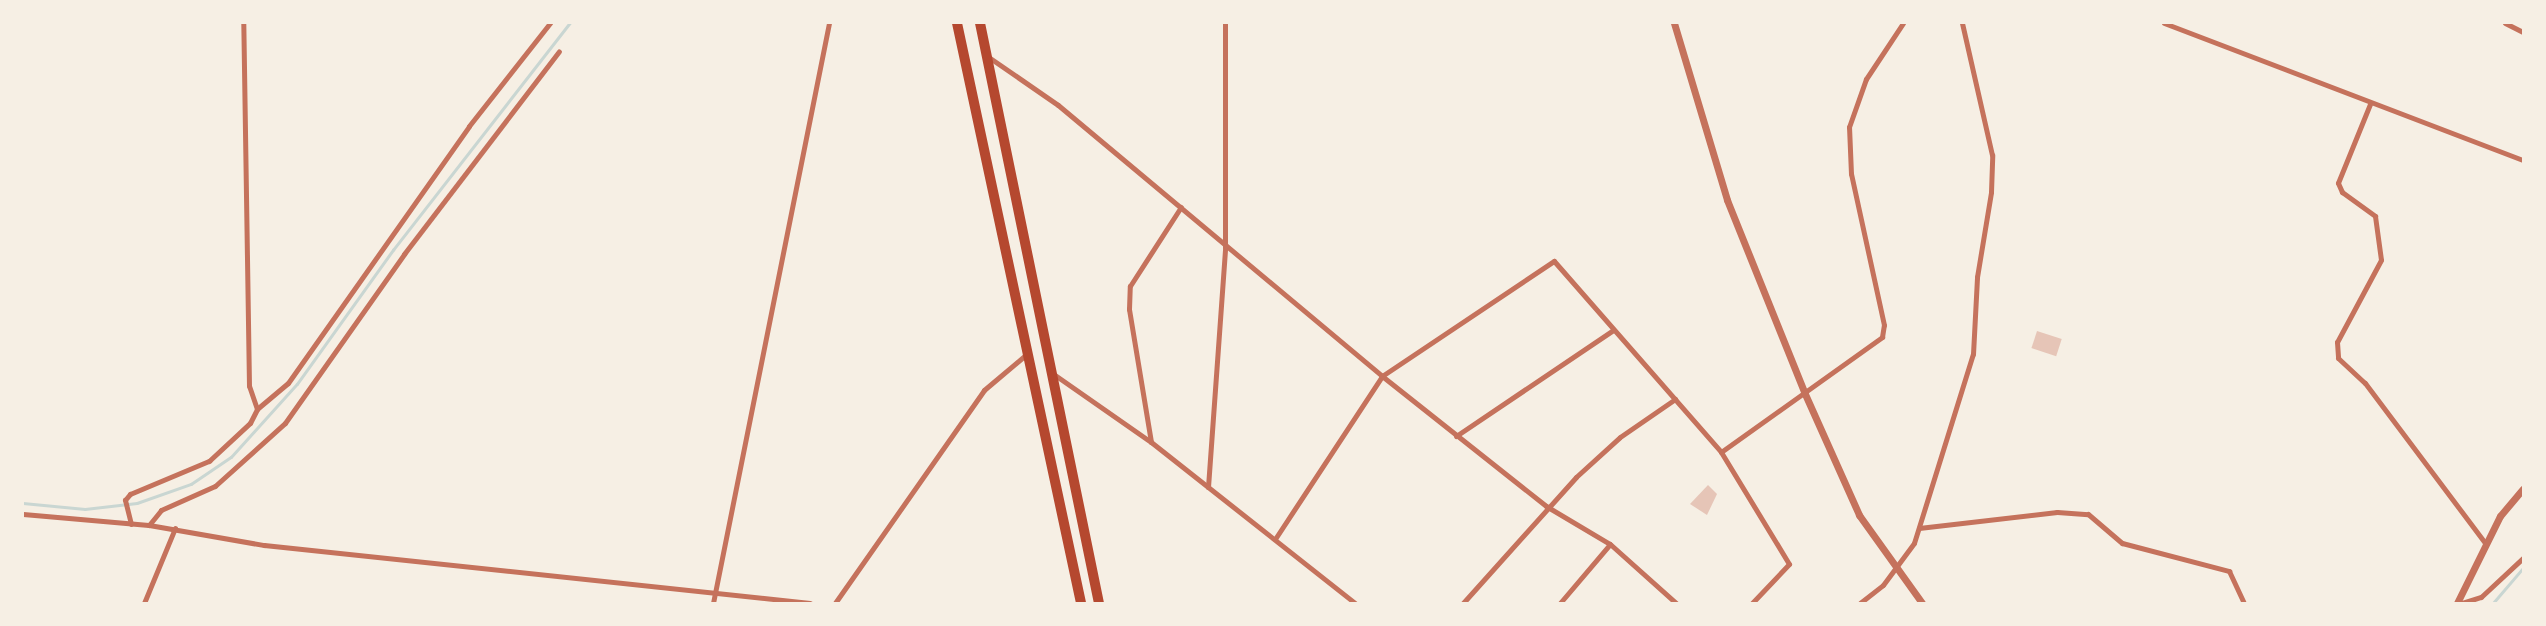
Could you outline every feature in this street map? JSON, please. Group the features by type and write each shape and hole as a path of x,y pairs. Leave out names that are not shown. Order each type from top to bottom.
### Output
{"highway":[{"path":"957,23 1081,603"},
{"path":"980,23 1099,603"}],"street":[{"path":"243,23 249,386 257,409"},
{"path":"131,524 125,500 130,494 209,461 250,423 257,409 288,383 469,126 550,23"},
{"path":"713,603 829,23"},
{"path":"1208,487 1225,247 1225,23"},
{"path":"1674,23 1727,200 1805,394 1859,515 1922,603"},
{"path":"1721,452 1882,337 1884,325 1851,174 1849,127 1866,79 1903,23"},
{"path":"1860,603 1897,569 1919,528 1973,354 1977,277 1992,192 1992,155 1962,23"},
{"path":"2164,23 2370,104 2523,160"},
{"path":"2505,23 2523,32"},
{"path":"149,524 161,510 215,486 285,423 404,254 559,51"},
{"path":"987,57 1058,105 1225,247 1456,436 1546,506 1610,544 1676,603"},
{"path":"2370,104 2338,183 2342,192 2375,216 2381,260 2337,342 2338,358 2365,383 2486,544"},
{"path":"1151,442 1129,309 1130,286 1181,207"},
{"path":"1275,539 1382,376 1554,261 1721,452 1789,565 1752,603"},
{"path":"1456,436 1613,330"},
{"path":"835,603 984,390 1028,353"},
{"path":"1052,373 1151,442 1355,603"},
{"path":"1463,603 1546,506 1620,437 1675,399"},
{"path":"2459,603 2500,516 2523,489"},
{"path":"1919,528 2076,511 2088,514 2122,543 2229,571 2244,603"},
{"path":"23,514 149,524 264,545 810,603"},
{"path":"144,603 175,528"},
{"path":"1560,603 1610,544"},
{"path":"2459,603 2480,597 2523,558"}],"building":[{"path":"2037,331 2062,339 2056,356 2031,348"},
{"path":"1708,485 1717,494 1707,515 1690,504"}],"waterway":[{"path":"23,503 85,509 137,503 191,484 231,457 297,384 393,250 570,23"},
{"path":"2493,603 2523,568"}]}
